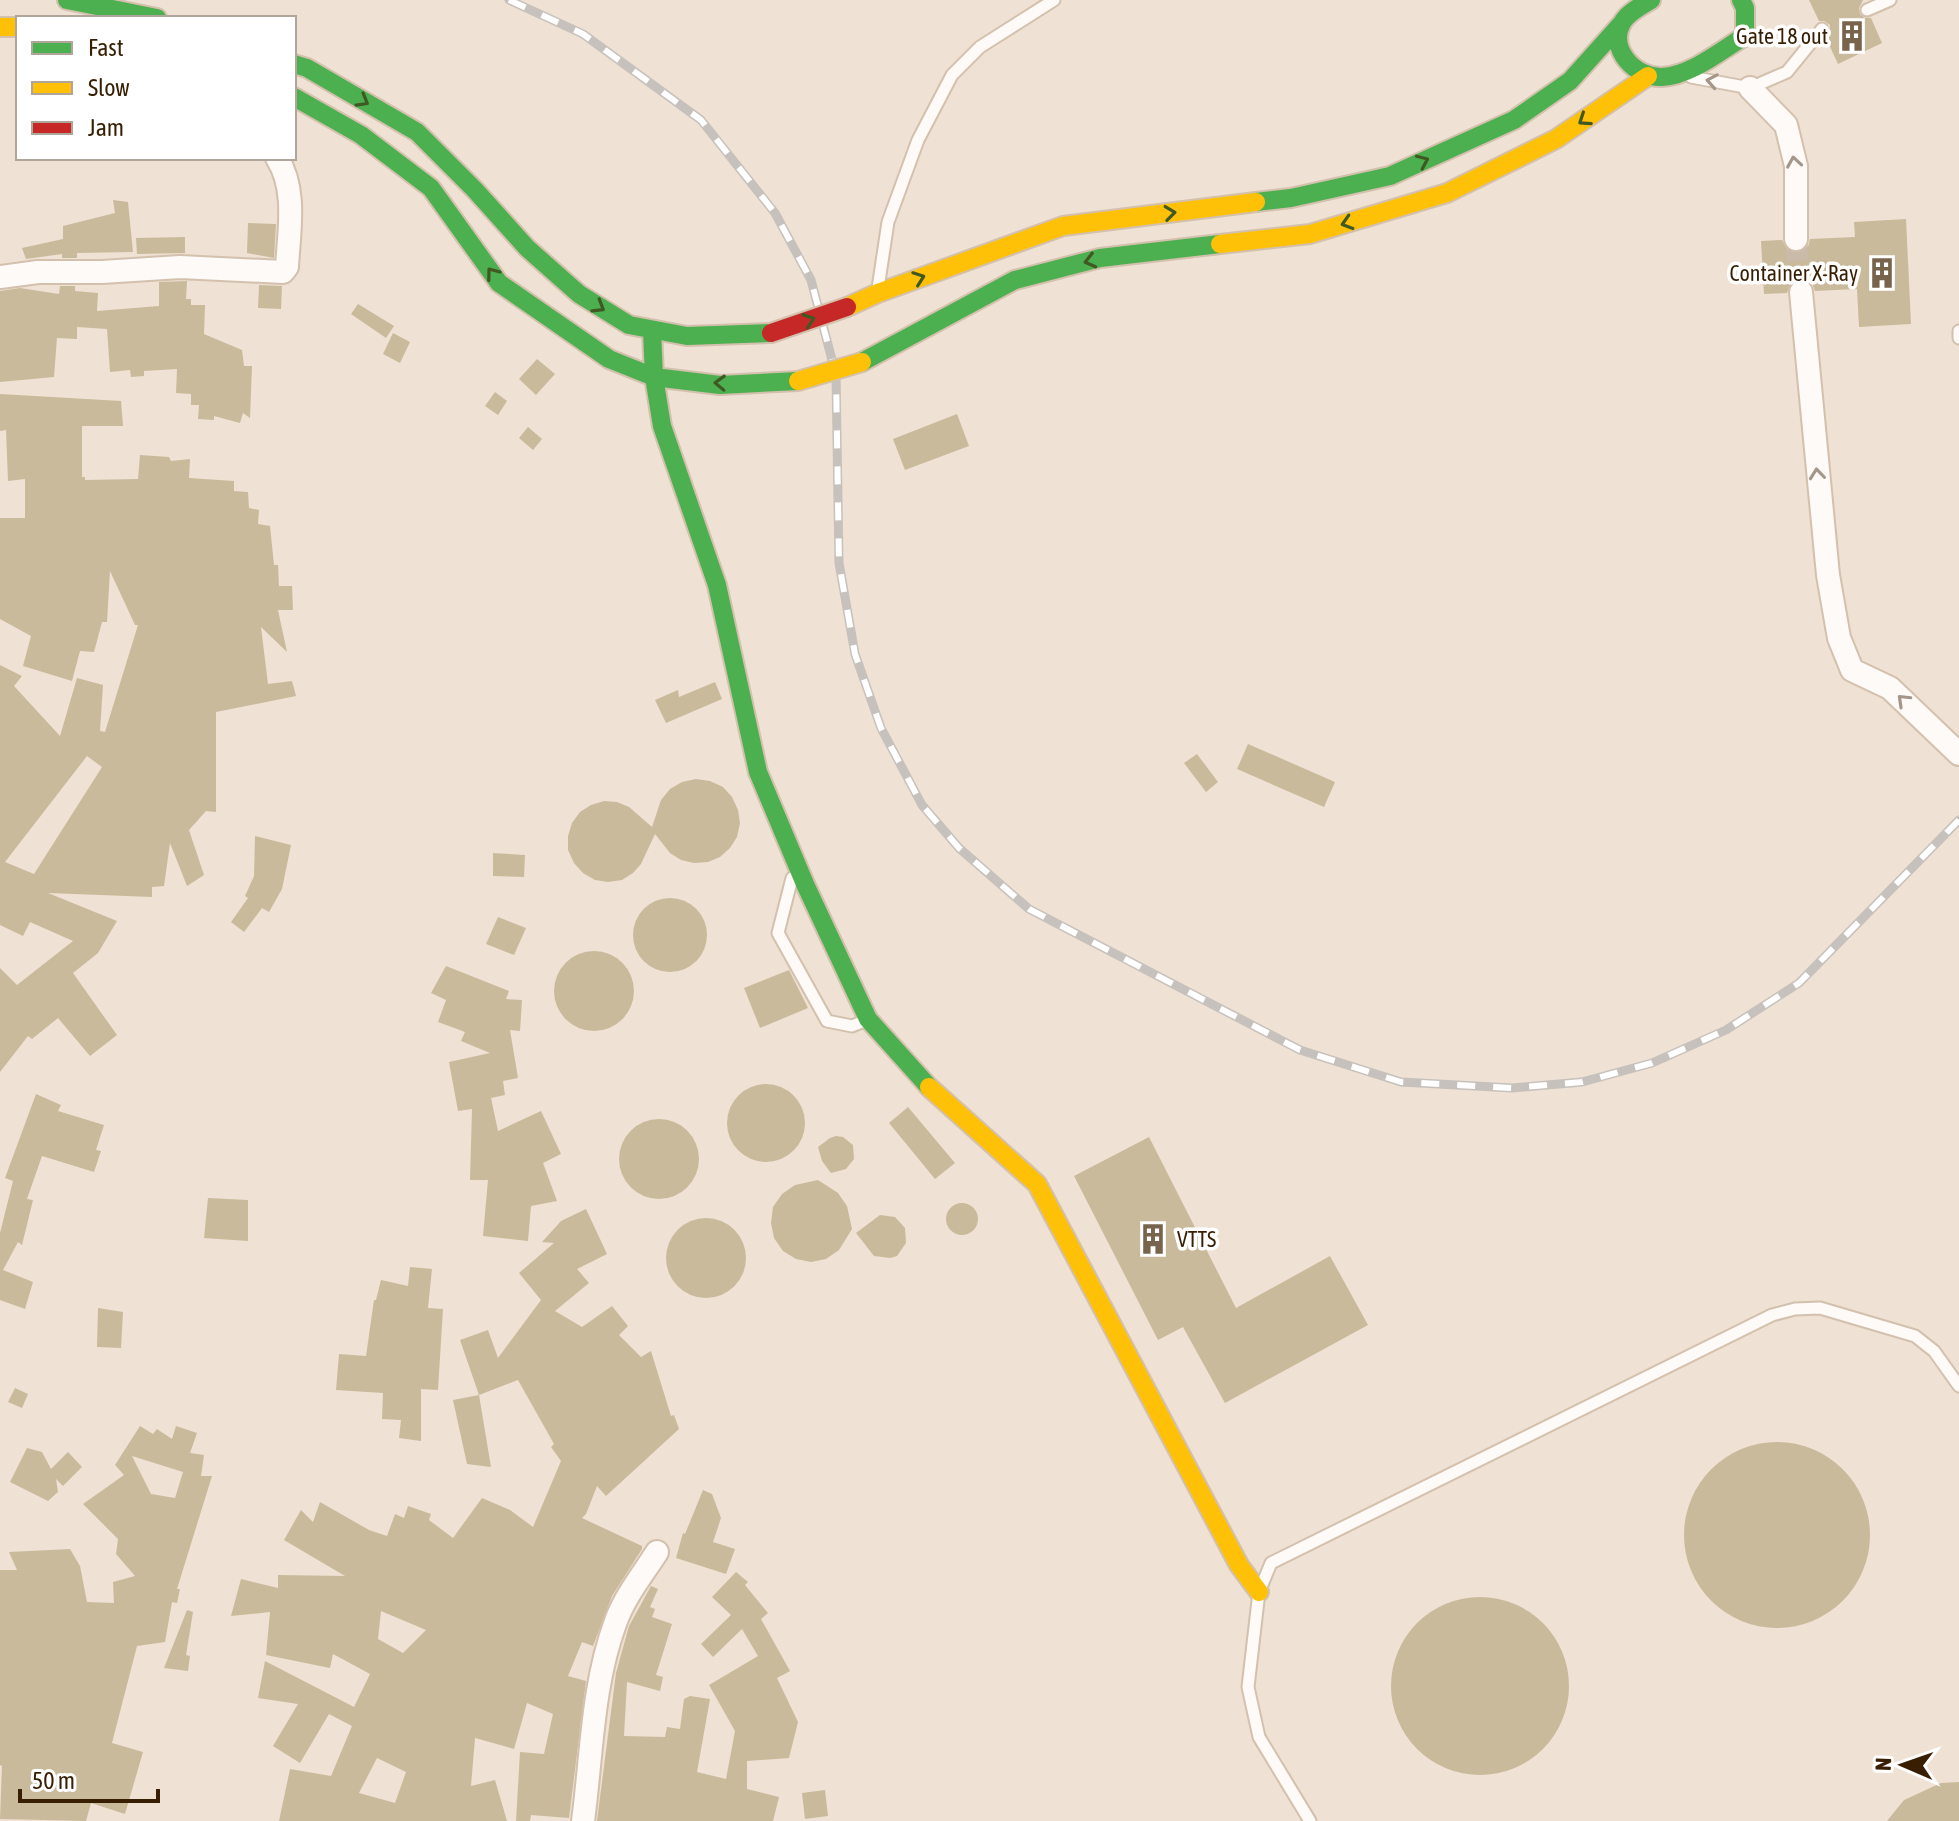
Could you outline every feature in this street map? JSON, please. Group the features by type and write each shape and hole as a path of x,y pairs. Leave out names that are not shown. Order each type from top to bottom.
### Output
{"main road":[{"path":"67,0 147,16"},
{"path":"1622,23 1618,34 1624,57 1638,72 1648,76 1677,75 1745,36 1745,8 1741,0"},
{"path":"296,65 417,132 527,248 579,294 629,325 687,336 771,333 1063,226 1291,198 1390,176 1514,120 1570,81 1644,3"},
{"path":"296,98 361,135 431,188 499,283 609,359 654,377 720,385 798,381 862,362 1015,280 1100,258 1310,234 1447,193 1556,139 1648,76"},
{"path":"652,331 654,377 662,426 717,585 758,772 868,1019 922,1081 1037,1184 1239,1565 1259,1592"}],"street":[{"path":"1750,88 1786,125 1796,166 1796,239"},
{"path":"0,277 38,272 180,267 283,272 287,267 289,190 287,176 278,160"},
{"path":"1801,292 1825,546 1839,638 1852,670 1890,688 1959,754"},
{"path":"583,1821 597,1692 610,1642 627,1598 657,1552"}],"lane":[{"path":"878,293 888,222 918,140 952,75 980,47 1054,0"},
{"path":"1867,10 1890,0"},
{"path":"1677,75 1750,88 1787,72 1822,29"},
{"path":"1959,331 1959,338"},
{"path":"796,862 778,933 827,1021 852,1026 868,1019"},
{"path":"1310,1821 1259,1737 1248,1687 1259,1592 1271,1563 1772,1315 1795,1309 1820,1308 1915,1336 1934,1351 1959,1386"}],"building":[{"name":"Gate 18 out","path":"1809,0 1863,0 1860,14 1871,18 1882,43 1838,64 1826,38 1830,25 1819,21"},
{"path":"113,200 128,202 133,252 77,253 77,258 62,258 62,254 26,259 22,248 63,239 63,226 115,213"},
{"path":"1906,219 1911,324 1859,327 1857,289 1815,291 1812,283 1800,278 1792,281 1787,293 1764,294 1761,241 1782,240 1788,251 1797,253 1808,247 1810,239 1855,237 1854,222"},
{"path":"248,223 276,224 274,258 247,253"},
{"path":"185,237 185,253 137,254 136,238"},
{"path":"187,281 186,299 191,299 191,305 205,305 204,334 242,350 244,366 252,366 250,418 243,413 240,423 214,416 214,420 198,419 199,405 191,405 191,394 176,393 177,369 144,371 144,376 131,377 130,370 110,372 107,329 77,327 77,339 57,338 54,377 0,382 0,291 20,288 59,294 60,286 75,286 75,291 98,293 97,311 159,306 159,282"},
{"path":"259,285 282,286 281,309 258,308"},
{"path":"358,304 394,326 386,338 351,314"},
{"path":"393,333 410,342 400,363 383,354"},
{"path":"537,359 555,374 536,395 519,379"},
{"path":"495,392 507,401 498,415 485,406"},
{"path":"0,394 121,401 123,426 82,426 82,477 85,480 138,479 140,455 169,457 171,461 190,459 189,478 234,481 234,491 248,492 249,508 259,510 258,524 270,526 279,586 292,586 293,610 278,610 287,652 261,627 268,684 292,681 296,696 216,712 216,812 206,811 189,830 204,875 187,886 170,843 164,886 152,887 152,897 48,893 117,921 98,953 73,973 117,1035 90,1056 58,1018 32,1039 28,1036 0,1072 0,968 17,985 73,941 30,922 23,936 0,925 0,665 22,676 14,686 60,736 77,678 103,685 100,731 105,732 138,625 135,625 110,571 107,622 102,622 94,652 80,651 72,681 23,666 31,636 0,619 0,518 25,518 25,479 8,481 6,430 0,431","holes":["87,756 102,767 34,874 5,862"]},
{"path":"957,414 969,446 905,470 893,439"},
{"path":"528,427 542,439 533,450 519,438"},
{"path":"715,682 722,699 666,723 655,700 678,690 679,697"},
{"path":"1248,744 1335,782 1324,807 1237,769"},
{"path":"1197,754 1218,782 1206,792 1184,763"},
{"path":"696,779 723,787 738,810 740,823 737,837 720,857 708,862 681,860 670,853 655,834 641,864 622,880 595,880 574,863 568,850 568,836 580,812 604,801 617,802 629,807 652,827 661,800 670,789"},
{"path":"255,836 291,845 282,889 269,912 262,908 244,932 231,922 248,898 245,896 254,876"},
{"path":"493,853 525,855 524,877 493,876"},
{"path":"670,898 691,904 701,914 707,935 701,956 691,966 670,972 649,966 639,956 633,935 639,914 649,904"},
{"path":"498,917 526,928 514,955 486,944"},
{"path":"594,951 609,954 622,963 631,976 634,991 631,1006 622,1019 609,1028 594,1031 579,1028 566,1019 557,1006 554,991 557,976 566,963 579,954"},
{"path":"446,966 509,991 506,999 522,1000 520,1031 510,1030 518,1078 503,1081 505,1095 491,1098 498,1131 541,1111 561,1154 543,1163 557,1201 531,1206 528,1241 483,1236 488,1180 470,1180 472,1109 458,1111 449,1062 490,1053 461,1041 465,1032 438,1022 446,1000 431,993"},
{"path":"789,970 808,1008 760,1028 744,988"},
{"path":"758,1084 774,1084 788,1090 799,1101 805,1123 799,1145 788,1156 774,1162 758,1162 744,1156 733,1145 727,1131 727,1115 733,1101 744,1090"},
{"path":"36,1094 61,1105 58,1111 104,1125 96,1150 101,1151 94,1172 42,1156 27,1199 33,1200 22,1245 18,1242 3,1270 33,1282 25,1309 0,1300 0,1233 13,1181 5,1178"},
{"path":"908,1107 955,1163 935,1179 889,1123"},
{"path":"659,1119 674,1122 687,1131 696,1144 699,1159 696,1174 687,1187 674,1196 659,1199 644,1196 631,1187 622,1174 619,1159 622,1144 631,1131 644,1122"},
{"path":"836,1136 853,1145 854,1159 846,1169 831,1173 822,1161 818,1147"},
{"path":"1149,1137 1236,1308 1330,1256 1368,1325 1225,1403 1183,1327 1158,1340 1074,1176"},
{"path":"818,1180 838,1193 847,1206 852,1229 839,1250 826,1259 811,1262 796,1259 783,1251 774,1238 771,1223 773,1207 782,1194 795,1185"},
{"path":"208,1198 248,1200 248,1241 204,1238"},
{"path":"962,1203 973,1208 978,1219 973,1230 962,1235 951,1230 946,1219 951,1208"},
{"path":"586,1209 607,1254 577,1269 589,1283 555,1311 582,1327 612,1306 628,1326 619,1335 641,1357 651,1351 671,1416 674,1415 679,1429 606,1496 597,1486 582,1518 642,1546 642,1549 612,1596 593,1646 582,1642 568,1676 586,1681 569,1818 531,1815 530,1821 516,1821 520,1752 544,1754 553,1714 527,1703 514,1749 475,1738 471,1786 495,1780 507,1821 279,1821 290,1769 331,1776 352,1726 329,1714 300,1763 273,1746 298,1704 258,1698 265,1661 354,1707 370,1674 333,1654 330,1668 266,1655 270,1612 231,1616 241,1579 278,1588 278,1575 345,1576 284,1540 301,1510 313,1522 320,1502 369,1530 387,1536 395,1514 404,1518 408,1506 431,1514 429,1520 453,1538 482,1498 510,1510 533,1527 561,1461 518,1380 479,1395 460,1340 488,1330 498,1358 541,1300 519,1273 554,1243 542,1242 561,1221","holes":["381,1611 426,1630 403,1653 378,1639","377,1758 406,1772 395,1803 359,1793"]},
{"path":"880,1215 895,1217 905,1228 906,1243 897,1256 874,1256 856,1233"},
{"path":"706,1218 721,1221 734,1230 743,1243 746,1258 743,1273 734,1286 721,1295 706,1298 691,1295 678,1286 669,1273 666,1258 669,1243 678,1230 691,1221"},
{"path":"410,1267 432,1269 428,1308 443,1309 438,1390 421,1389 421,1441 399,1438 401,1420 382,1419 383,1393 336,1390 339,1354 366,1356 374,1300 381,1280 408,1286"},
{"path":"98,1308 123,1312 121,1348 97,1347"},
{"path":"15,1388 28,1394 22,1408 8,1402"},
{"path":"479,1395 491,1467 467,1464 453,1400"},
{"path":"140,1426 153,1434 157,1429 172,1439 176,1426 197,1433 190,1453 204,1455 201,1476 212,1476 177,1589 180,1589 177,1603 172,1602 165,1642 137,1646 112,1743 143,1752 125,1814 91,1803 86,1821 0,1819 0,1570 17,1570 9,1552 70,1549 80,1566 87,1602 114,1603 113,1582 135,1576 116,1554 118,1539 83,1504 124,1475 115,1465","holes":["132,1456 183,1472 175,1498 151,1494"]},
{"path":"1777,1442 1812,1449 1842,1470 1863,1500 1870,1535 1863,1570 1842,1600 1812,1621 1777,1628 1742,1621 1712,1600 1691,1570 1684,1535 1691,1500 1712,1470 1742,1449"},
{"path":"27,1448 42,1452 51,1469 68,1452 82,1467 63,1486 56,1479 58,1492 48,1501 10,1482"},
{"path":"703,1490 712,1494 721,1518 713,1542 735,1549 726,1574 676,1558 683,1533"},
{"path":"736,1572 748,1582 745,1585 768,1613 761,1619 790,1671 777,1678 798,1722 789,1758 747,1761 747,1789 779,1797 773,1821 597,1821 616,1673 629,1626 651,1586 658,1589 650,1607 655,1609 652,1617 672,1624 656,1675 663,1677 660,1691 627,1682 624,1736 665,1737 667,1727 680,1729 684,1699 690,1696 710,1699 697,1772 726,1779 735,1731 709,1685 758,1656 742,1629 713,1657 701,1644 731,1615 712,1597"},
{"path":"1480,1597 1514,1604 1543,1623 1562,1652 1569,1686 1562,1720 1543,1749 1514,1768 1480,1775 1446,1768 1417,1749 1398,1720 1391,1686 1398,1652 1417,1623 1446,1604"},
{"path":"187,1610 193,1612 186,1655 190,1656 188,1671 164,1668"},
{"path":"1959,1782 1959,1821 1887,1821 1904,1800 1941,1783"},
{"path":"825,1790 828,1816 805,1819 802,1793"}],"tunnel":[{"path":"1796,239 1801,292"}],"railway":[{"path":"509,0 583,34 701,120 775,213 811,280 836,375 839,563 855,654 881,728 922,805 959,848 1029,909 1300,1050 1401,1082 1512,1088 1582,1082 1652,1063 1726,1030 1799,983 1959,820"}],"traffic: fast":[{"path":"67,0 147,16"},
{"path":"1651,0 1622,23 1619,43 1621,52 1634,67 1642,73 1662,77 1695,67 1745,36 1745,8 1741,0"},
{"path":"1256,202 1291,198 1390,176 1514,120 1570,81 1622,23"},
{"path":"296,65 417,132 527,248 579,294 629,325 687,336 771,333"},
{"path":"296,98 361,135 431,188 499,283 609,359 654,377 720,385 798,381"},
{"path":"862,362 1015,280 1100,258 1220,244"},
{"path":"652,331 654,377 662,426 717,585 758,772 805,884 868,1019 929,1087"}],"traffic: slow":[{"path":"0,27 16,27"},
{"path":"1220,244 1310,234 1447,193 1556,139 1648,76"},
{"path":"847,307 1063,226 1256,202"},
{"path":"798,381 862,362"},
{"path":"929,1087 1037,1184 1239,1565 1259,1592"}],"traffic: jam":[{"path":"771,333 847,307"}],"place":[{"name":"Gate 18 out","path":"1852,36"},
{"name":"Container X-Ray","path":"1882,273"},
{"name":"VTTS","path":"1153,1239"}]}
